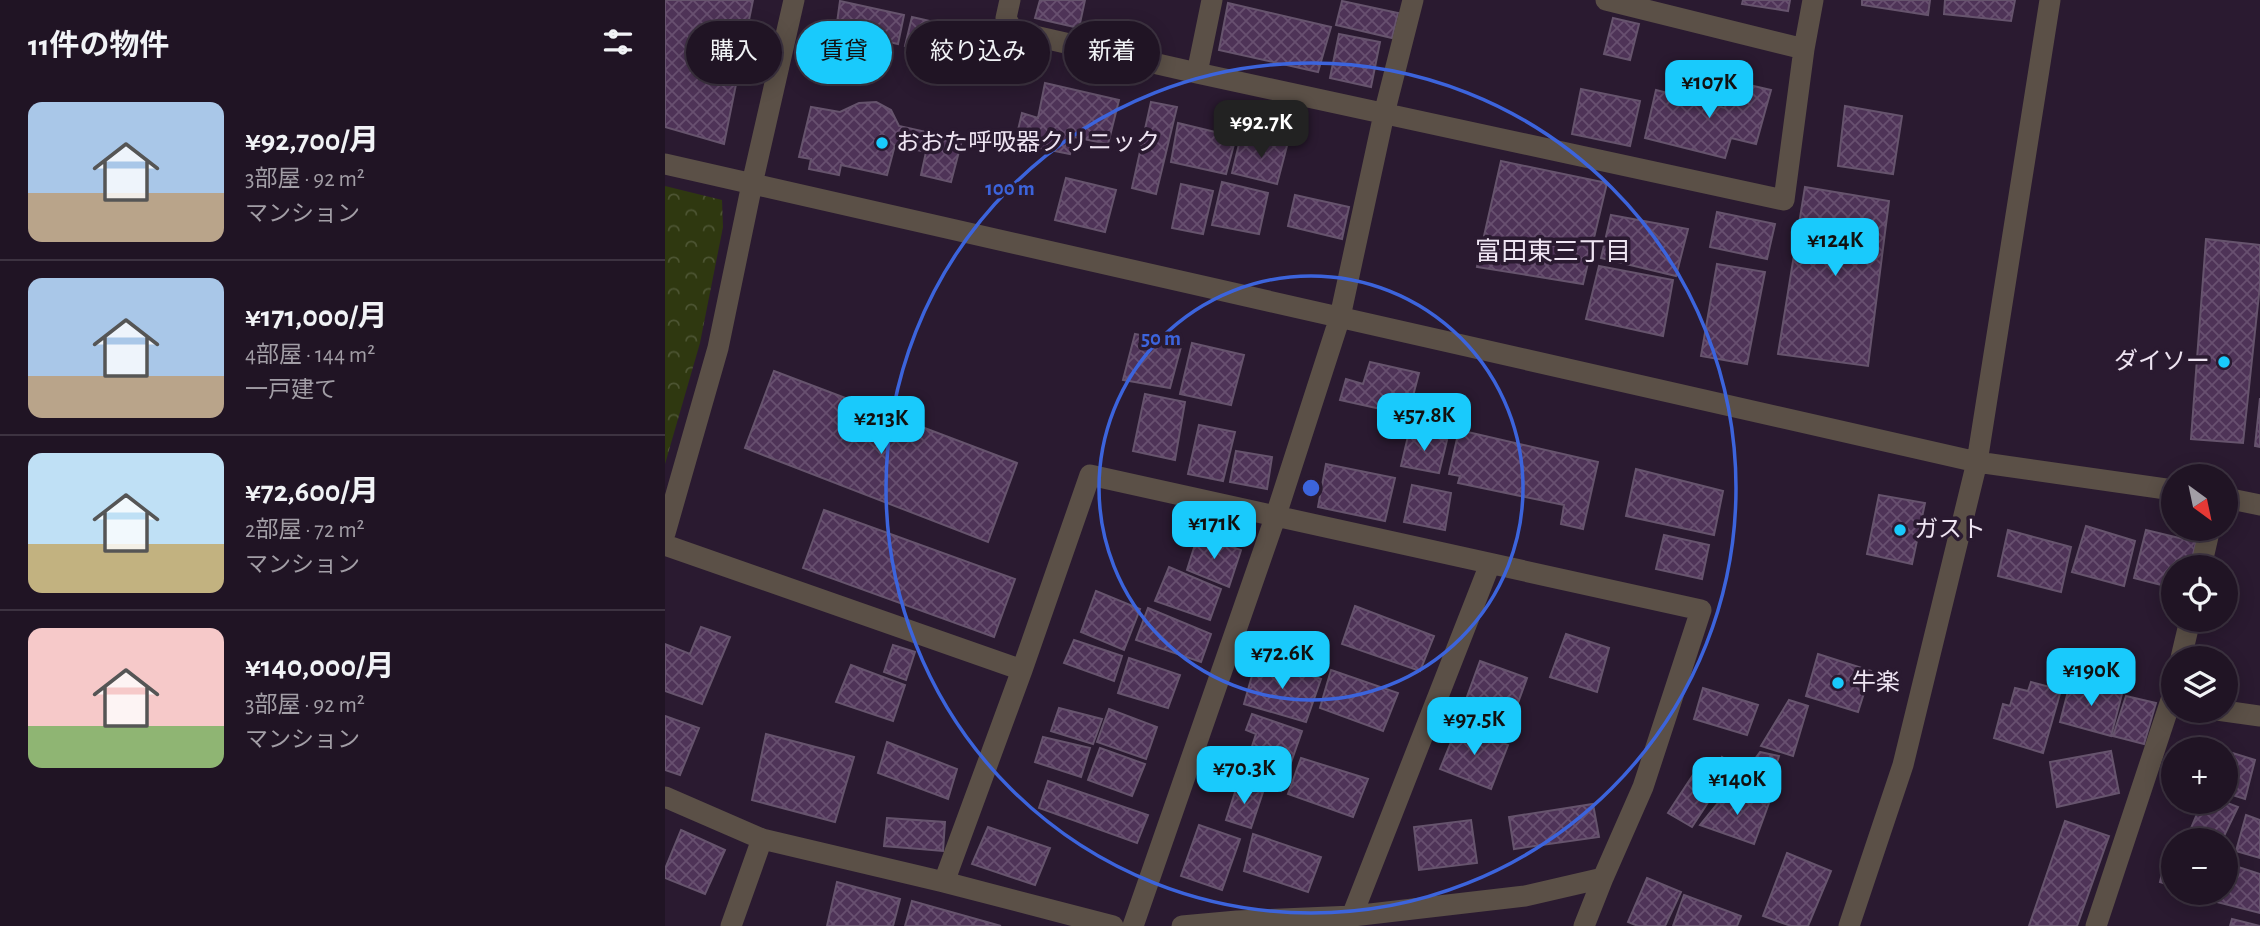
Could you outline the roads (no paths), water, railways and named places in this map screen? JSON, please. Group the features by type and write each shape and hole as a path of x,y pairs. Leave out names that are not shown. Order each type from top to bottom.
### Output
{"street":[{"path":"665,533 719,348 794,0"},
{"path":"1010,0 1006,18 1013,31 1784,200 1813,0"},
{"path":"1197,73 1212,0"},
{"path":"1133,926 1276,515 1340,317 1384,114 1413,0"},
{"path":"1606,0 1804,49"},
{"path":"1849,926 1903,765 1977,462 2050,0"},
{"path":"665,164 1977,462 2161,488"},
{"path":"944,883 1023,670 1090,475 1701,610 1643,787 1584,926"},
{"path":"2238,500 2260,505"},
{"path":"665,545 1023,670"},
{"path":"1350,921 1490,564"},
{"path":"2238,713 2260,716"},
{"path":"2096,926 2165,723"},
{"path":"665,797 762,839 1113,926"},
{"path":"731,926 762,839"},
{"path":"1182,926 1350,921 1525,896 1603,878"}],"place":[{"name":"おおた呼吸器クリニック","path":"882,143"},
{"name":"ダイソー","path":"2224,362"},
{"name":"ガスト","path":"1900,530"},
{"name":"牛楽","path":"1838,683"}],"district":[{"name":"富田東三丁目","path":"1553,252"}]}
